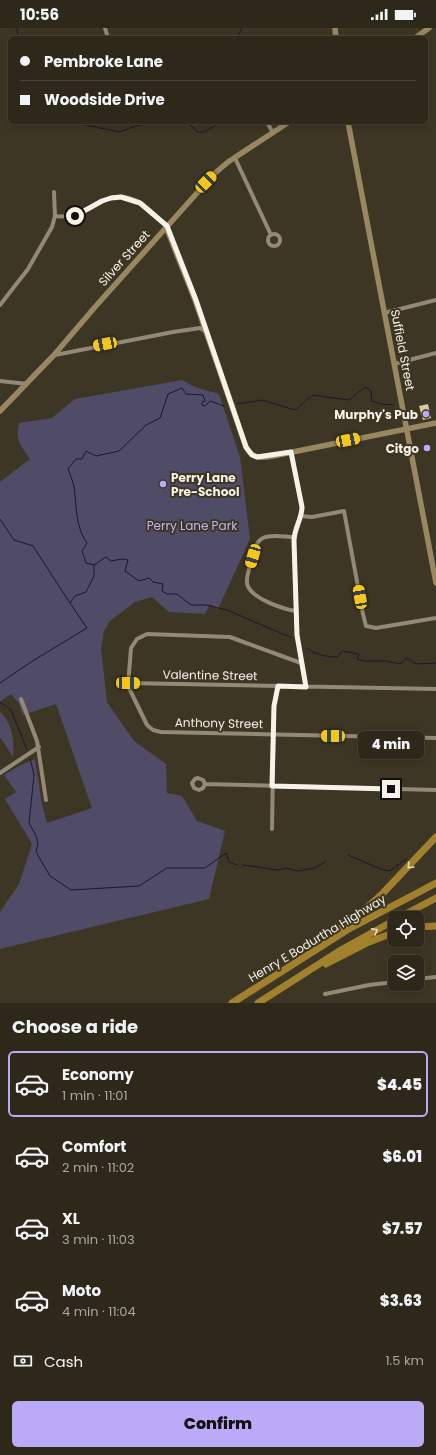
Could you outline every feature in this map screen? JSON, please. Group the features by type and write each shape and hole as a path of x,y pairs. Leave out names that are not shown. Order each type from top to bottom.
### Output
{"highway":[{"path":"286,969 369,906 410,867 436,837"},
{"name":"Henry E Bodurtha Highway","path":"232,1003 347,930 436,883"},
{"name":"Henry E Bodurtha Highway","path":"411,911 436,898"},
{"name":"Henry E Bodurtha Highway","path":"258,1003 341,950 388,924"},
{"path":"424,927 436,926"},
{"path":"268,996 356,948 388,935"}],"street":[{"path":"418,36 429,28"},
{"path":"267,124 273,133"},
{"name":"Silver Street","path":"0,411 54,355 214,174 286,124"},
{"name":"Suffield Street","path":"348,124 394,364 408,428 436,583"},
{"path":"235,158 271,234"},
{"path":"0,305 28,269 52,227 55,216 54,192"},
{"path":"55,216 75,216 102,201 121,197 140,203 167,227 196,300 205,331 246,447 252,455 261,458 436,423"},
{"path":"384,313 436,300"},
{"path":"54,355 173,332 200,328 205,331"},
{"path":"394,364 436,353"},
{"path":"0,381 27,384"},
{"path":"291,452 302,507 301,516 294,529 294,537 297,635 306,687"},
{"path":"301,516 312,517 344,511 365,624 368,627 376,628 436,618"},
{"path":"294,537 267,537 260,540 256,546 247,580 249,589 253,594 281,607 296,611"},
{"path":"128,683 131,648 142,636 152,634 230,637 301,663"},
{"name":"Valentine Street","path":"128,683 436,689"},
{"name":"Anthony Street","path":"128,683 130,692 145,722 150,728 156,731 436,738"},
{"path":"272,829 275,696 278,686"},
{"path":"21,699 39,747 46,800"},
{"path":"0,773 39,747"},
{"path":"205,784 436,790"},
{"path":"424,978 436,977"},
{"path":"325,994 388,983"}],"green space":[{"name":"Perry Lane Park","path":"182,380 195,387 219,394 240,457 250,539 218,609 210,604 205,614 169,612 152,597 135,602 110,621 104,631 101,649 107,702 134,741 166,764 167,793 182,796 197,821 225,831 209,899 0,949 0,912 19,884 32,844 5,799 16,792 4,775 35,759 42,804 47,823 92,808 56,704 23,715 18,702 11,694 0,702 0,482 30,459 18,438 19,423 52,418 75,399"},
{"path":"0,712 8,722 12,733 13,757 0,737"}],"building":[{"name":"Murphy's Pub","path":"428,404 431,418 423,420 419,406"}],"waterway":[{"path":"17,28 18,36"},
{"path":"238,36 242,28"},
{"path":"81,124 119,132 142,124"},
{"path":"188,124 198,132 205,132 216,124"},
{"path":"237,404 262,400 295,410 313,395 349,400 365,387 371,391 372,401 381,404 394,405"},
{"path":"94,565 86,563 82,551 87,543 78,523 74,487 68,469 76,459 82,459 86,451 96,456 119,451 146,425 160,418 168,394 182,388 186,394 203,395 205,401 202,402 202,405 205,406 210,401 224,406"},
{"path":"0,519 14,540 33,546 70,603 75,596 86,592 94,576 94,565 106,557 111,561 122,559 128,560 125,571 139,581 149,578 153,582 163,584 162,591 167,594 177,594 191,605 206,605 227,610 292,638"},
{"path":"0,683 87,628 70,603"},
{"path":"307,648 318,654 330,657 338,657 342,651 359,654 357,659 364,661 386,661 400,664 407,658 416,664 436,663"},
{"path":"0,702 11,710 27,750"},
{"path":"30,758 34,775 29,823 36,836 38,844 36,852 50,876 71,890 139,886 167,868 205,868 226,853 229,862 237,865"},
{"path":"348,855 383,870 390,871 406,859"},
{"path":"243,865 278,870 285,868 298,871 315,868 325,862"}],"place":[{"name":"Murphy's Pub","path":"426,414"},
{"name":"Citgo","path":"427,448"},
{"name":"Perry Lane Pre-School","path":"163,484"}],"route":[{"path":"75,216 102,201 121,197 140,203 167,226 166,227 196,300 205,331 248,451 252,455 263,458 291,452 302,507 301,516 294,529 295,592 297,635 306,687 278,686 274,706 272,786 391,789"}]}
